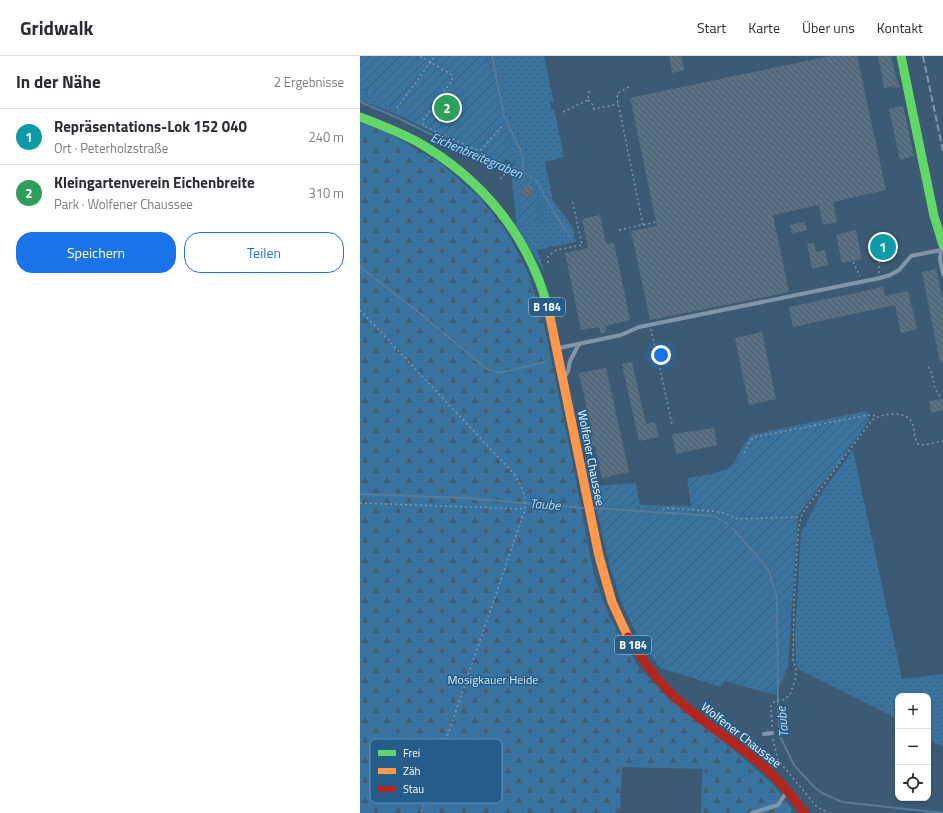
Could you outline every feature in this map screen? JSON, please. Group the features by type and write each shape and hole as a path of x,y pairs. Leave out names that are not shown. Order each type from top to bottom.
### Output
{"main road":[{"path":"901,56 942,248"},
{"name":"Wolfener Chaussee","path":"360,116 401,133 425,146 449,162 483,192 509,225 534,267 548,308 602,571 614,608 631,642 658,679 677,700 768,770 788,790 805,813"}],"lane":[{"path":"557,348 621,335 639,327 880,278 899,270 911,256 942,248 940,259 943,274"},
{"path":"563,378 579,344"},
{"path":"764,734 772,733"},
{"path":"752,813 778,805 788,790"}],"path":[{"path":"420,56 452,76 452,81 422,122 423,124 477,150 482,150 502,126"},
{"path":"397,108 435,56"},
{"path":"629,87 618,93 617,96 643,225"},
{"path":"588,100 589,92"},
{"path":"588,100 593,105 594,109 618,104"},
{"path":"563,112 588,100"},
{"path":"500,179 509,168"},
{"path":"548,263 548,257 553,252 582,245 572,198"},
{"path":"619,230 656,222"},
{"path":"879,255 880,278"},
{"path":"853,262 862,282"},
{"path":"360,310 515,475 521,484 525,500 526,506 446,739"},
{"path":"650,325 672,424"},
{"path":"928,367 931,370 935,390 943,398"},
{"path":"829,813 817,807 778,760 772,733 771,705 775,701 783,700 790,695 796,677 796,669 793,659 794,599 798,532 801,517 872,420 878,417 897,414 902,415 913,423 918,444 924,445 943,441"},
{"path":"744,452 751,440 755,437 868,415 878,417"},
{"path":"360,503 525,509"},
{"path":"663,510 665,508 680,508 712,511 724,513 738,519 801,517"},
{"path":"421,813 424,803"}],"green space":[{"path":"360,56 484,56 493,62 514,163 535,182 545,220 517,227 512,183 514,164 505,159 499,169 481,155 418,125 360,88"},
{"path":"484,56 544,56 554,102 550,103 551,109 554,109 564,157 545,162 553,201 572,226 576,242 537,250 546,275 517,227 545,220 535,182 514,163 493,62"},
{"path":"360,88 418,124 384,109 360,101"},
{"name":"Mosigkauer Heide","path":"360,122 386,132 439,162 480,198 506,231 527,270 542,316 572,459 594,576 609,615 637,665 669,699 735,751 773,784 795,813 701,813 702,769 622,767 620,813 360,813"},
{"path":"867,411 869,420 842,459 798,515 788,666 776,695 725,681 721,687 660,668 637,635 621,602 610,567 591,486 636,483 640,505 691,506 687,478 712,474 730,468 750,435"},
{"path":"853,450 902,679 943,674 943,746 931,742 931,693 895,693 895,719 798,669 796,661 795,635 801,533 822,492"}],"building":[{"path":"669,56 681,56 684,70 672,73"},
{"path":"830,56 857,56 886,190 833,202 837,222 823,225 819,205 773,215 789,292 650,320 631,231 657,226 630,98"},
{"path":"878,56 891,56 897,81 900,87 894,88 893,86 884,88"},
{"path":"903,106 914,156 900,160 889,109"},
{"path":"532,185 534,196 523,199 520,188"},
{"path":"600,215 606,244 614,243 630,320 605,326 606,332 601,334 599,327 581,330 565,253 588,248 582,219"},
{"path":"805,222 807,230 792,234 790,225"},
{"path":"856,230 862,259 842,263 836,235"},
{"path":"814,243 816,252 825,250 828,265 812,269 807,244"},
{"path":"936,269 943,301 943,362 940,363 922,272"},
{"path":"883,287 885,296 908,291 917,329 901,333 895,305 793,327 789,307"},
{"path":"762,332 776,399 749,405 735,338"},
{"path":"632,362 646,424 655,422 659,437 639,441 622,364"},
{"path":"606,368 629,472 602,478 595,446 590,447 588,437 593,436 579,373"},
{"path":"943,399 943,410 931,413 929,401"},
{"path":"714,428 717,445 676,454 672,434"}],"waterway":[{"path":"492,56 504,116 523,156 523,172"},
{"name":"Eichenbreitegraben","path":"360,102 398,118 469,153 516,168 534,179 570,236"},
{"path":"360,267 416,310 487,369 500,373 544,362"},
{"name":"Taube","path":"360,494 465,498 583,508"},
{"name":"Taube","path":"594,508 714,516 728,524"},
{"name":"Taube","path":"733,529 768,569 777,597 778,708 780,736 794,765 814,787 822,793 842,802 943,813"},
{"path":"786,813 790,808"}],"railway":[{"path":"923,56 943,151"},
{"path":"882,257 884,238"}],"traffic: fast":[{"path":"901,56 934,216 943,245"},
{"path":"360,117 416,141 440,156 483,192 516,235 530,259 541,285 549,312"}],"traffic: slow":[{"path":"549,312 599,556 612,602 628,637"}],"traffic: jam":[{"path":"628,637 649,668 666,688 693,713 747,753 771,773 805,813"}],"place":[{"name":"Kleingartenverein Eichenbreite","path":"447,108"},
{"name":"Repräsentations-Lok 152 040","path":"883,247"}]}
